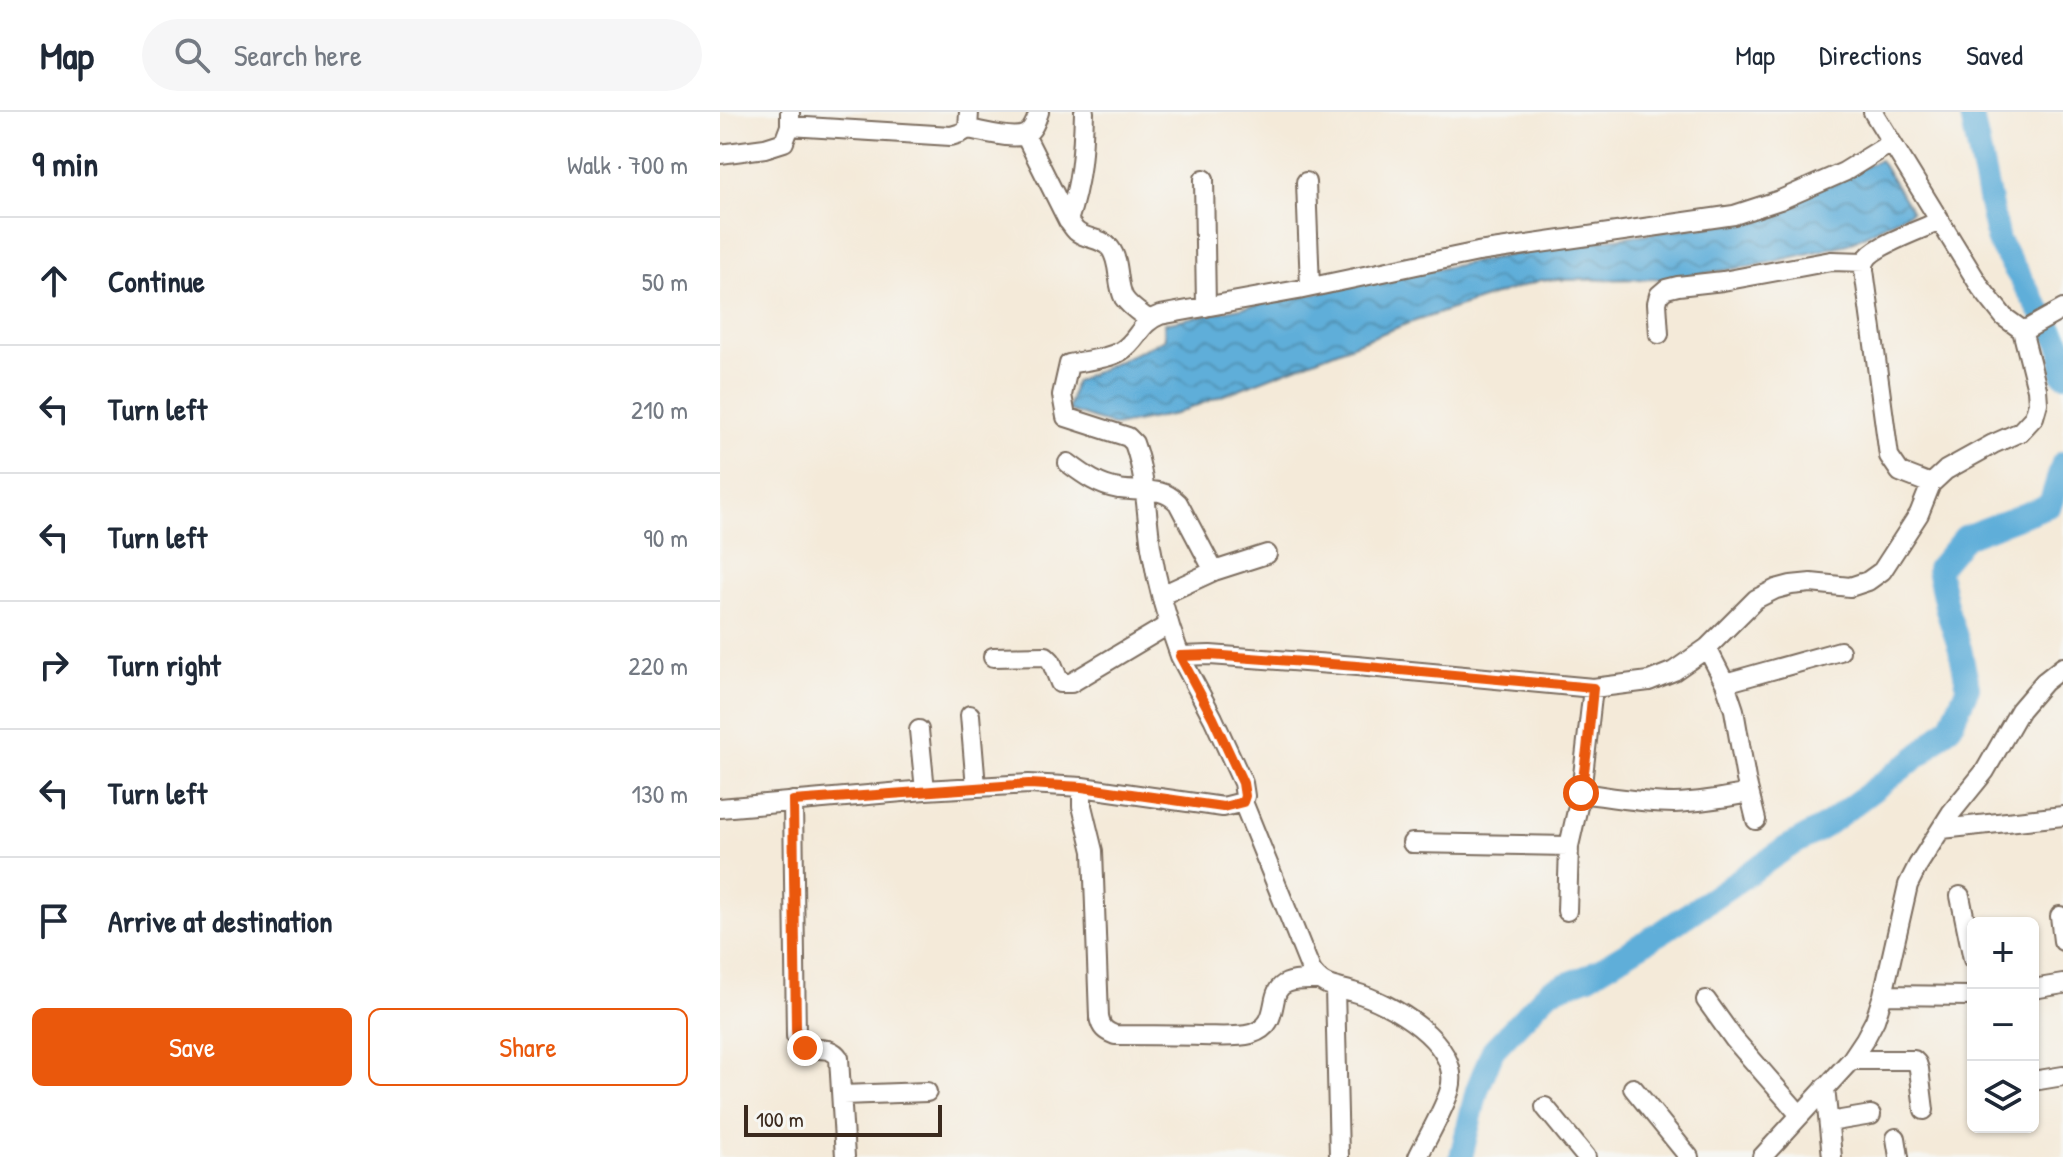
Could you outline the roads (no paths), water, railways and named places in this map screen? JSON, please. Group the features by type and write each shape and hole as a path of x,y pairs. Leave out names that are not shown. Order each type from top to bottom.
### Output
{"street":[{"path":"720,154 784,142 790,119 951,136 961,133 968,120 1012,137 1025,135 1035,125 1039,112"},
{"path":"1068,221 1078,192 1084,112"},
{"path":"1873,112 1981,288 2004,317 2026,329"},
{"path":"1025,135 1068,221 1076,232 1108,246 1114,255 1125,299 1148,319"},
{"path":"1339,1157 1326,984 1311,970 1243,802 1243,783 1180,656 1168,625 1134,443 1128,437 1066,417 1062,395 1069,364 1111,356 1124,349 1148,319 1160,315 1478,252 1734,215 1780,200 1894,147"},
{"path":"1204,179 1206,307"},
{"path":"1306,182 1310,287"},
{"path":"1931,484 1900,472 1889,456 1865,262 1879,249 1936,216"},
{"path":"1659,334 1657,303 1659,295 1666,289 1831,261 1865,262"},
{"path":"2026,329 2063,309"},
{"path":"1180,656 1210,655 1357,666 1593,688 1649,681 1674,671 1707,648 1756,599 1776,589 1811,583 1850,587 1868,581 1882,571 1919,514 1931,484 1946,470 2020,432 2034,417 2038,403 2037,389 2026,329"},
{"path":"1068,463 1106,486 1119,490 1162,491 1171,495 1214,571"},
{"path":"1162,595 1214,571 1267,554"},
{"path":"993,657 1046,656 1060,683 1066,684 1168,625"},
{"path":"1707,648 1725,683 1734,710 1756,820"},
{"path":"1725,683 1840,651"},
{"path":"1762,1157 1851,1060 1865,1039 1883,995 1908,885 1951,813 1985,771 2020,710 2044,682 2063,667"},
{"path":"1567,911 1569,846 1581,793 1593,688"},
{"path":"970,715 976,787"},
{"path":"919,730 925,790"},
{"path":"720,808 1029,784 1082,787 1223,807 1243,802"},
{"path":"1082,787 1082,806 1093,851 1099,1017 1106,1031 1115,1035 1251,1034 1270,1020 1276,993 1290,981 1326,984 1384,1004 1419,1026 1439,1046 1449,1062 1449,1091 1418,1157"},
{"path":"1581,793 1672,803 1749,793"},
{"path":"793,801 796,1036 805,1048 831,1050 839,1058 845,1157"},
{"path":"1942,829 2063,816"},
{"path":"1412,843 1569,846"},
{"path":"1960,896 1967,930"},
{"path":"2060,916 2063,941"},
{"path":"2039,988 2063,984"},
{"path":"1883,995 1967,996"},
{"path":"1706,1000 1734,1039 1800,1115"},
{"path":"1851,1060 1914,1060 1919,1069 1924,1110"},
{"path":"2039,1080 2063,1076"},
{"path":"1825,1087 1832,1157"},
{"path":"1633,1088 1689,1157"},
{"path":"842,1095 927,1092"},
{"path":"1545,1107 1586,1157"},
{"path":"1829,1122 1871,1115"},
{"path":"1896,1138 1899,1157"}],"water":[{"path":"1880,160 1912,211 1848,244 1759,265 1667,279 1541,280 1406,324 1175,414 1115,426 1068,410 1075,382 1165,339 1164,323 1555,246 1738,222"}],"waterway":[{"path":"1971,112 1998,241 2061,345 2063,374"},
{"path":"1461,1157 1477,1090 1493,1050 1549,991 1589,976 1825,826 1921,754 1951,725 1968,687 1938,569 1965,537 2050,505 2063,463"}]}
